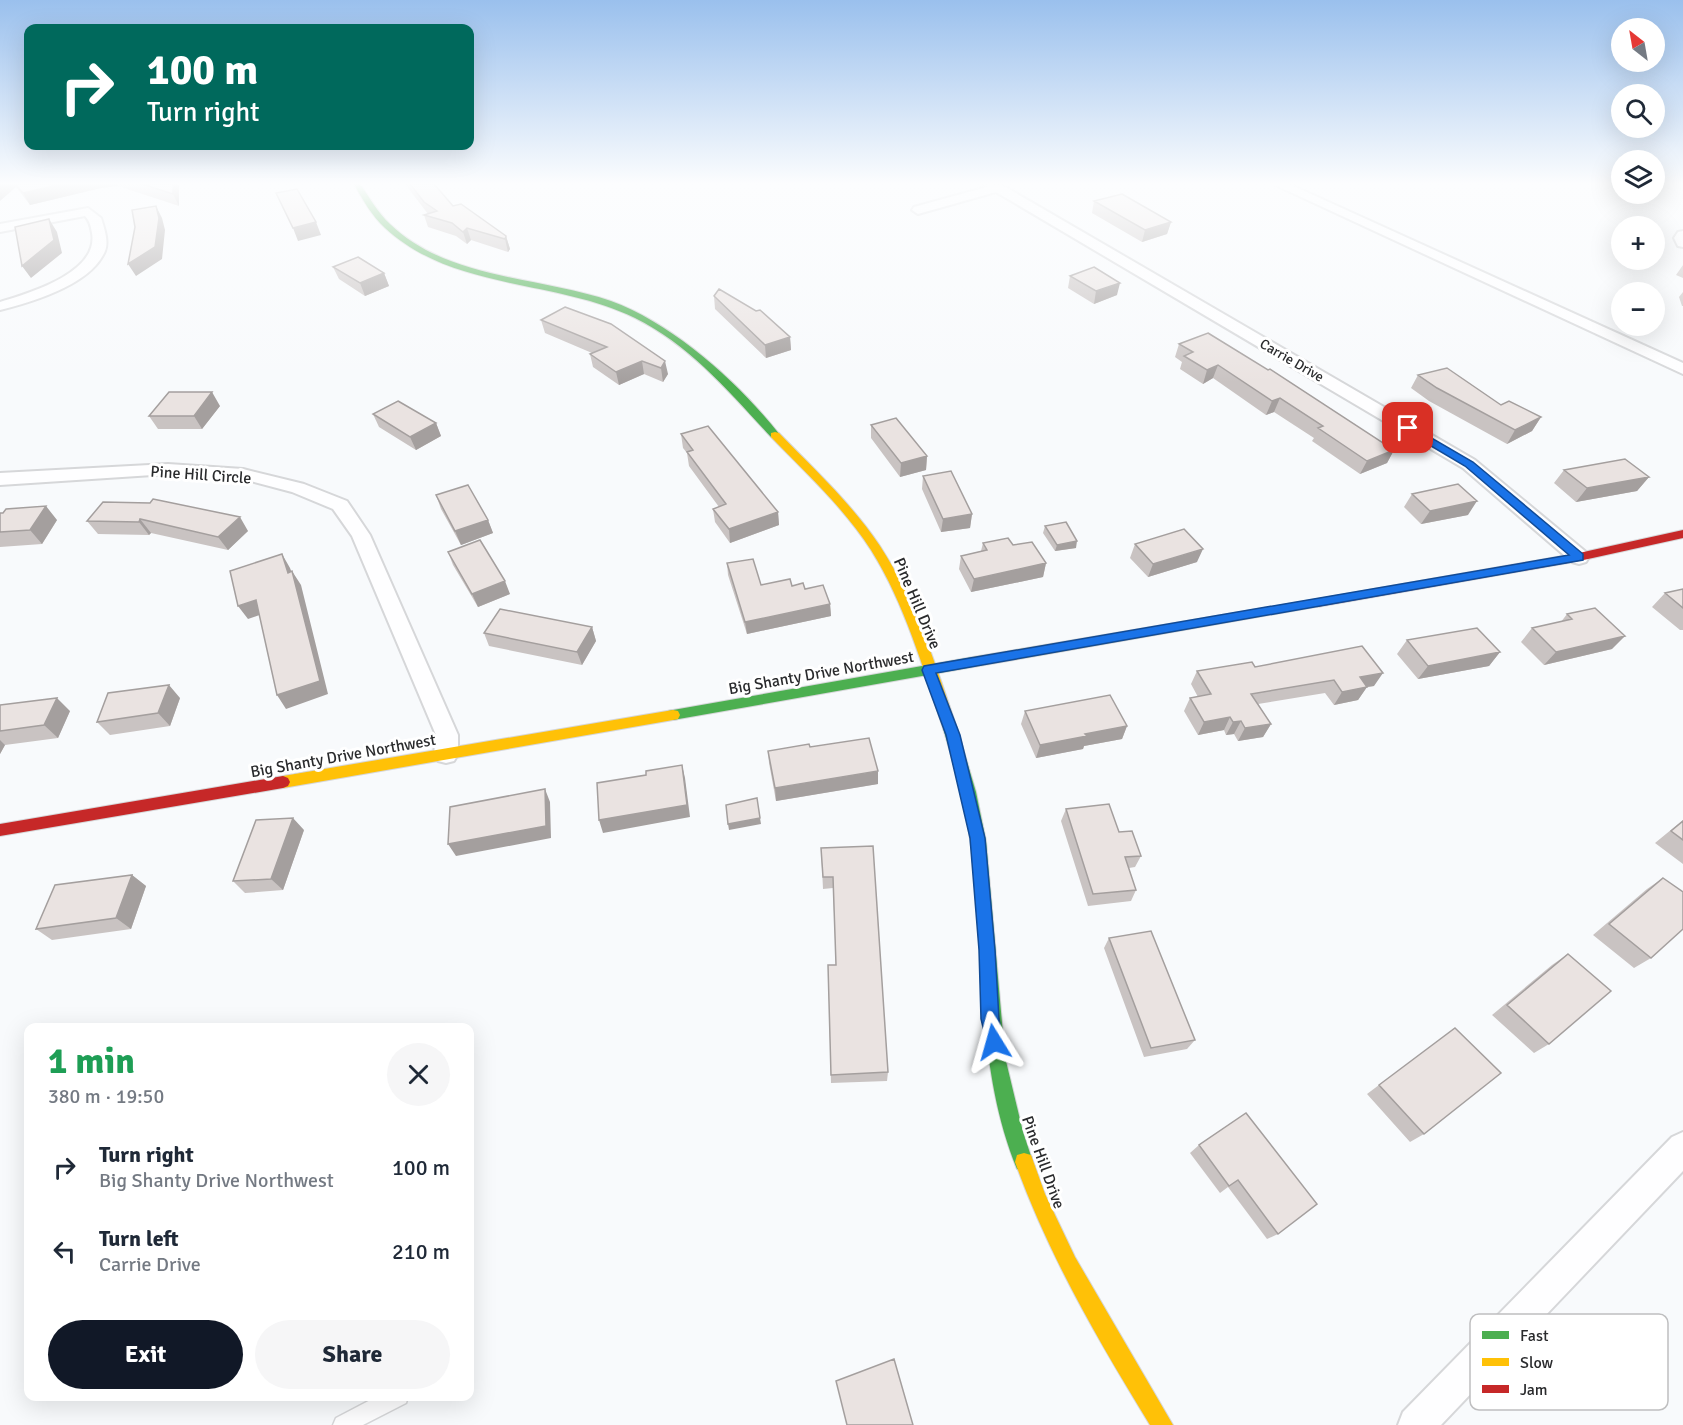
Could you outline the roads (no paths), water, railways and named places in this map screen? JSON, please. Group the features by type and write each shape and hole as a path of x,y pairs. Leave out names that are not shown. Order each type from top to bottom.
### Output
{"street":[{"path":"0,306 42,292 62,282 89,262 98,250"},
{"name":"Pine Hill Drive","path":"423,250 432,256 494,276 562,289 614,305 664,331 692,350 712,368 810,472 871,543 899,594 953,735 978,838 990,1019 1002,1088 1020,1153 1049,1224 1086,1298 1162,1425"},
{"name":"Carrie Drive","path":"1104,250 1469,464 1579,557"},
{"path":"1424,250 1683,369"},
{"name":"Pine Hill Circle","path":"0,479 168,469 243,474 298,488 340,505 361,535 447,735 446,754"},
{"name":"Big Shanty Drive Northwest","path":"0,830 1579,557 1683,534"},
{"path":"1523,1314 1683,1148"},
{"path":"1416,1425 1470,1369"}],"lane":[{"path":"344,1425 390,1401"}]}
